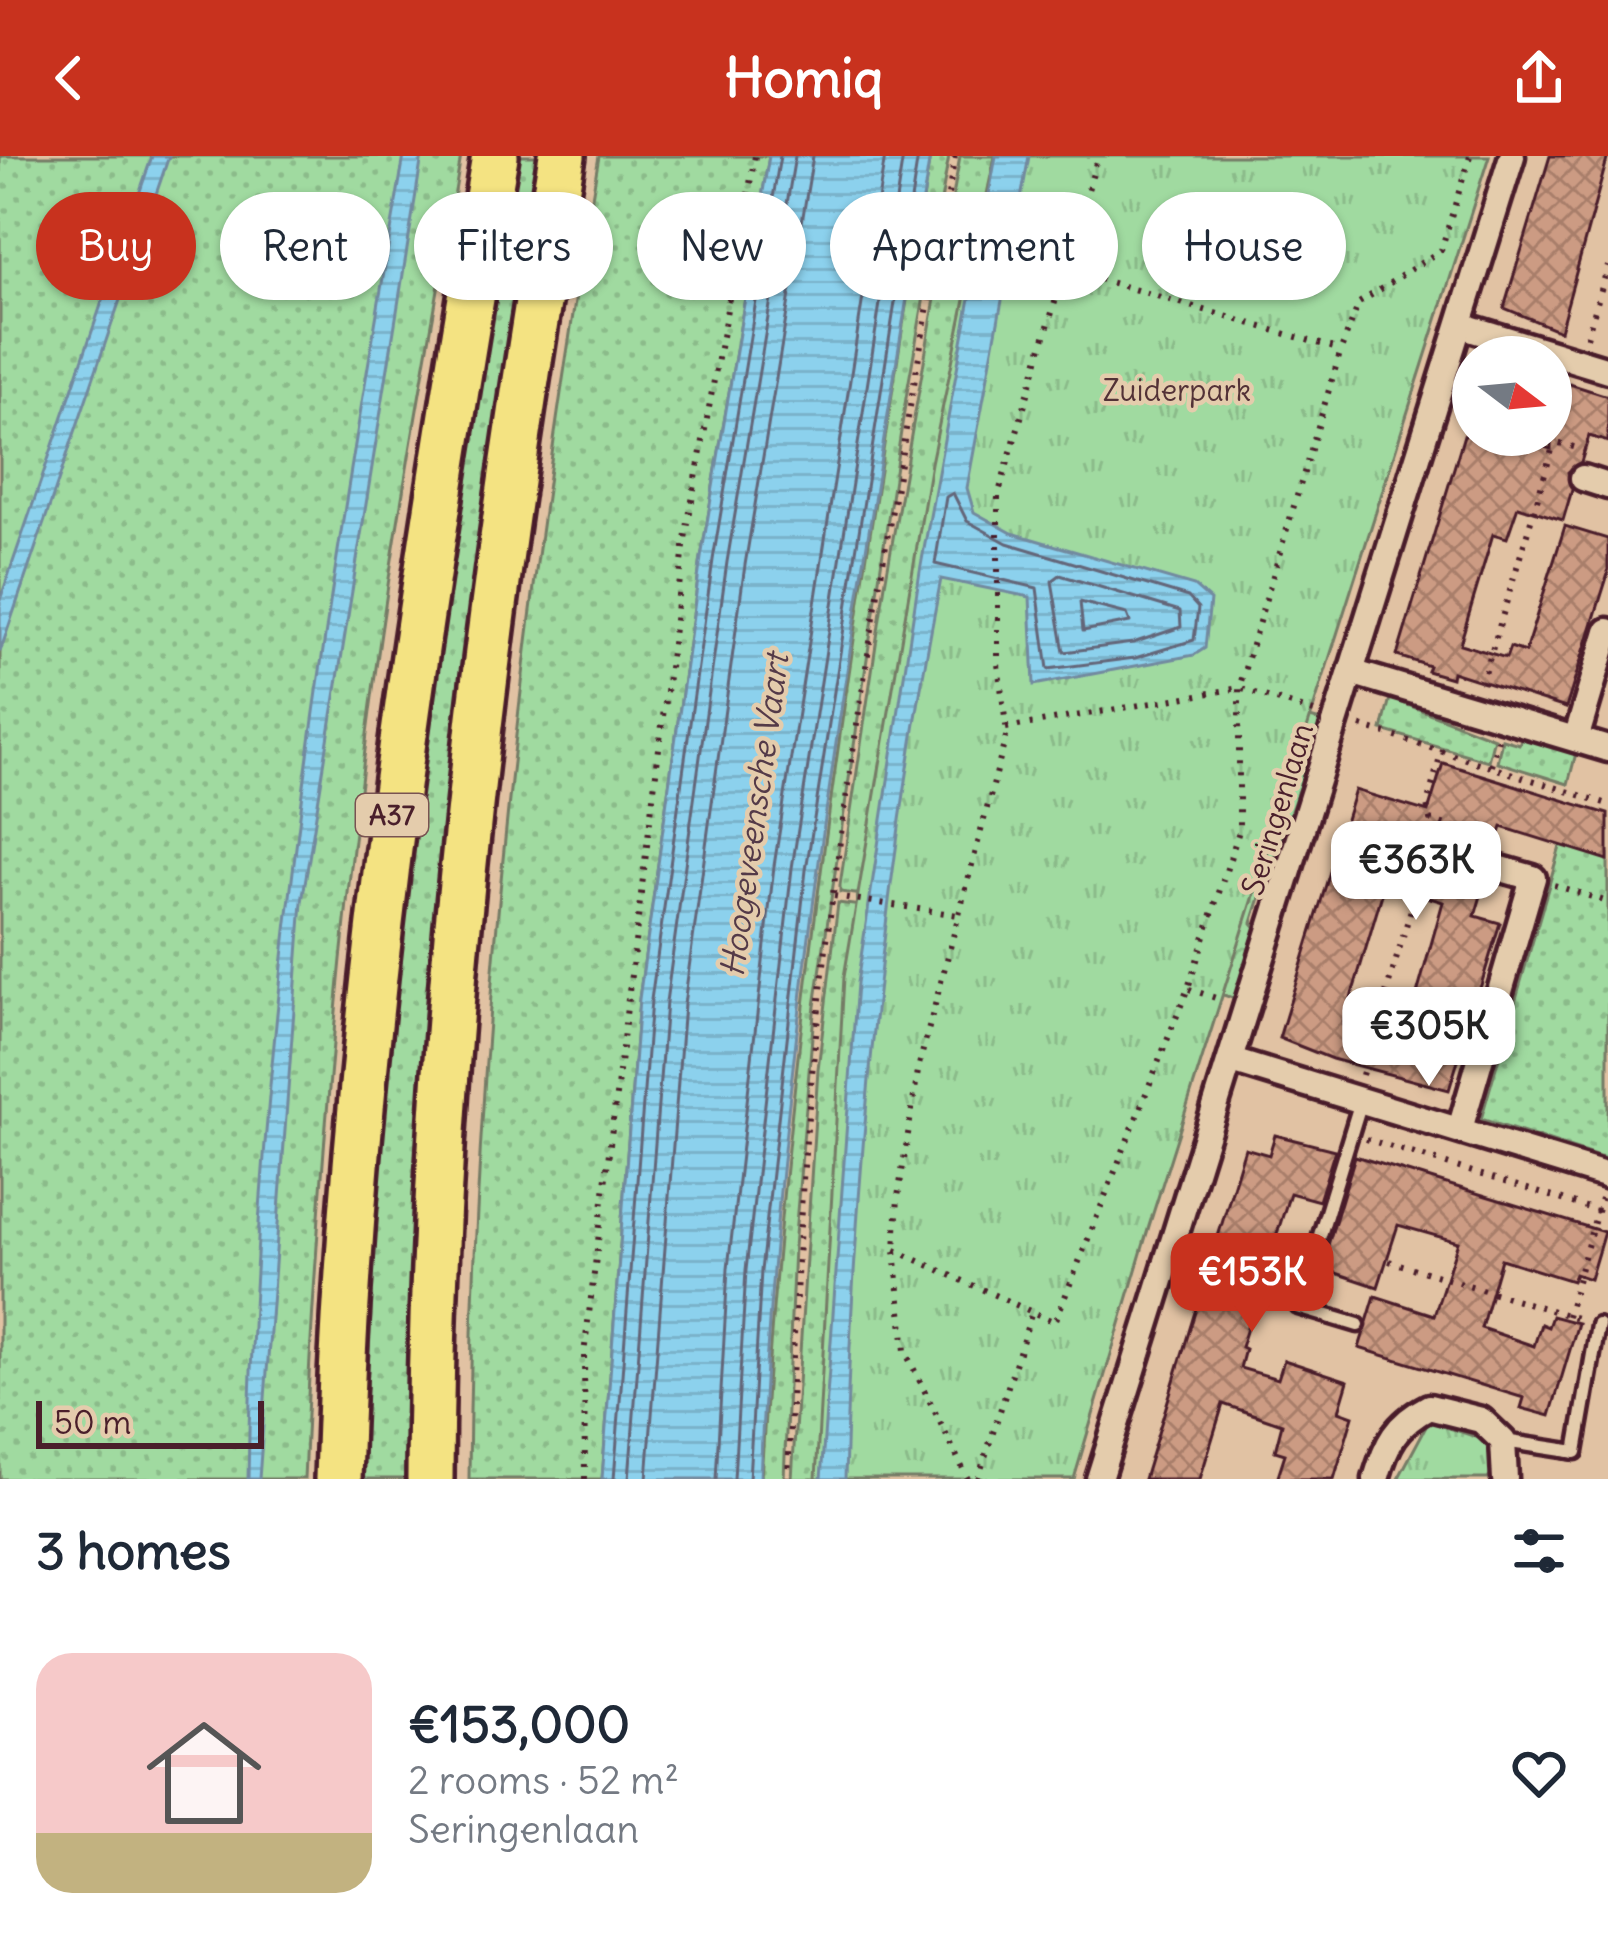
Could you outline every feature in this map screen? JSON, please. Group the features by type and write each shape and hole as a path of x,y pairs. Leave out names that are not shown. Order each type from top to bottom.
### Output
{"highway":[{"name":"A37","path":"338,1479 346,1301 379,920 440,479 495,156"},
{"name":"A37","path":"430,1479 439,1186 458,906 499,561 562,156"}],"street":[{"name":"Seringenlaan","path":"1099,1479 1512,156"},
{"path":"1460,325 1608,370"},
{"path":"1576,739 1608,631"},
{"path":"1351,672 1608,748"},
{"path":"1460,1129 1533,878 1498,868"},
{"path":"1232,1061 1608,1176"},
{"path":"1376,1479 1385,1448 1403,1420 1429,1407 1480,1420 1503,1441 1505,1479"}],"lane":[{"path":"1358,1325 1298,1307 1359,1099"},
{"path":"1503,1441 1576,1451 1598,1325"}],"path":[{"path":"585,1479 584,1354 685,538 755,156"},
{"path":"788,1479 798,1251 816,1027 866,664 955,156"},
{"path":"1087,192 1098,156"},
{"path":"895,1250 1054,1322 1188,988 1238,831 1240,688 1341,350 1359,303 1441,250 1470,156"},
{"path":"1579,362 1608,266"},
{"path":"1118,285 1341,350"},
{"path":"968,1479 905,1351 895,1250 919,1065 1006,728 998,664 996,521 1004,469 1056,300"},
{"path":"1475,709 1550,456"},
{"path":"1006,728 1240,688 1608,804"},
{"path":"1359,1099 1433,835 1427,805 1442,749"},
{"path":"1430,820 1505,843 1498,868"},
{"path":"1533,878 1608,902"},
{"path":"834,896 958,915"},
{"path":"1351,1135 1608,1214"},
{"path":"1568,1316 1608,1176"},
{"path":"1389,1261 1598,1325"},
{"path":"979,1479 1032,1312"}],"green space":[{"path":"0,156 461,156 455,192 414,192 414,300 436,300 396,531 345,920 324,1143 304,1479 0,1479"},
{"path":"518,156 544,156 540,192 512,192"},
{"path":"599,156 769,156 763,192 637,192 637,300 745,300 701,558 639,999 602,1479 469,1479 480,1147 507,815 526,650 575,300 613,300 613,192 593,192"},
{"path":"930,156 949,156 943,192 924,192"},
{"path":"960,156 996,156 990,192 954,192"},
{"name":"Zuiderpark","path":"995,156 1489,156 1149,1226 1074,1479 816,1479 844,977 931,463 965,300 1118,300 1118,192 987,192"},
{"path":"495,300 530,300 415,1479 362,1479 381,1134 410,826"},
{"path":"907,300 923,300 814,1013 794,1247 784,1479 761,1479 788,1146 852,651"},
{"path":"935,300 971,300 870,896 840,892 840,885 885,584"},
{"path":"1390,698 1494,738 1488,761 1382,730"},
{"path":"1259,704 1321,721 1252,923 1258,930 1236,999 1195,986"},
{"path":"1522,737 1576,753 1568,784 1497,762 1502,739 1519,744"},
{"path":"1562,840 1608,854 1608,1160 1481,1119"},
{"path":"838,903 869,907 821,1479 792,1479 818,1069"},
{"path":"1429,1421 1488,1441 1494,1471 1488,1479 1398,1479"}],"water":[{"path":"152,156 169,156 157,192 140,192"},
{"path":"404,156 422,156 302,902 259,1479 248,1479 254,1312 280,980 349,484 380,300 390,300 390,239"},
{"name":"Hoogeveensche Vaart","path":"769,156 930,156 924,192 830,192 830,300 907,300 803,981 784,1147 760,1479 602,1479 639,999 701,558 745,300 806,300 806,192 763,192"},
{"path":"996,156 1029,156 1022,192 989,192"},
{"path":"103,300 120,300 0,652 0,600"},
{"path":"970,300 1002,300 967,488 974,512 1012,533 1194,586 1210,600 1205,648 1194,655 1034,685 1030,597 941,579 903,802 874,1027 855,1253 845,1479 821,1479 857,983 920,571"}],"building":[{"path":"1550,156 1608,156 1560,331 1504,308"},
{"path":"1572,385 1608,396 1608,442 1589,436 1581,462 1568,472 1572,490 1563,520 1518,506 1507,538 1493,534 1460,644 1506,658 1510,647 1525,652 1565,526 1608,539 1608,574 1566,708 1452,672 1451,678 1427,671 1429,666 1397,656 1458,456 1572,456"},
{"path":"1443,763 1608,814 1608,860 1502,827 1494,852 1483,862 1486,879 1475,916 1500,923 1449,1090 1332,1059 1279,1038 1355,790 1428,812","holes":["1385,884 1443,902 1403,1044 1343,1025"]},
{"path":"1275,1135 1335,1150 1319,1201 1290,1193 1241,1347 1245,1349 1240,1368 1278,1379 1284,1360 1348,1381 1339,1411 1353,1416 1334,1479 1277,1479 1285,1454 1275,1451 1282,1424 1223,1404 1200,1479 1144,1479 1245,1148 1269,1155"},
{"path":"1355,1156 1604,1232 1590,1279 1575,1274 1572,1281 1501,1259 1481,1328 1534,1346 1541,1324 1548,1327 1552,1316 1578,1323 1550,1416 1521,1408 1524,1398 1359,1348 1375,1296 1434,1315 1458,1242 1398,1225 1378,1287 1321,1268"}]}
